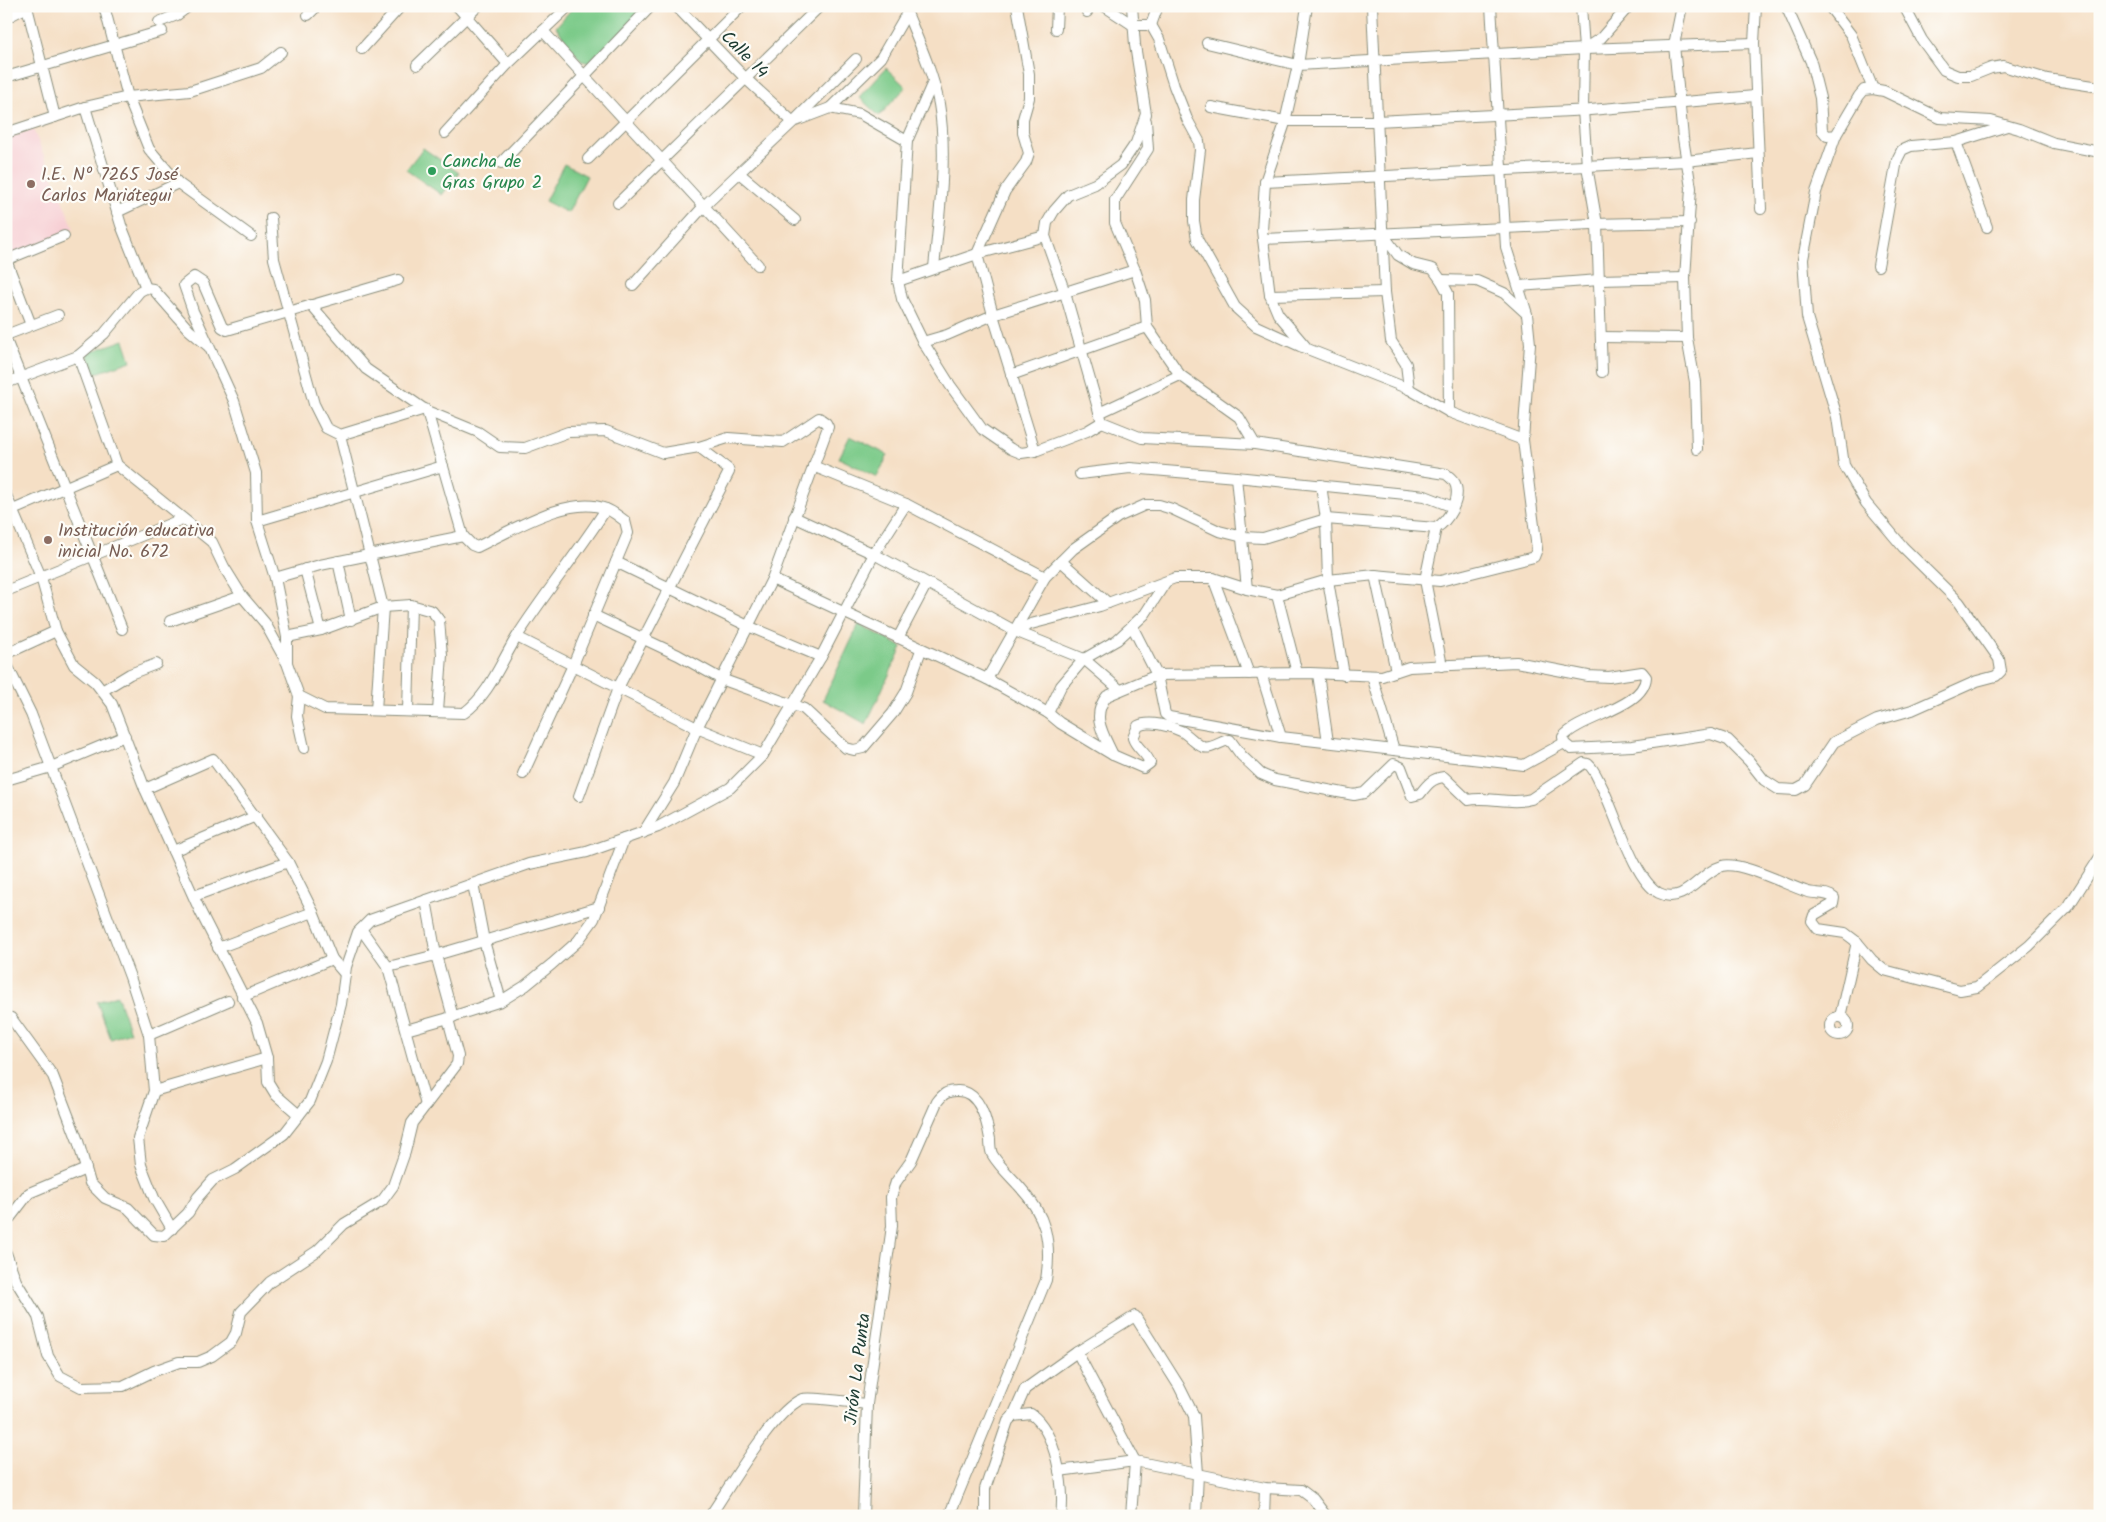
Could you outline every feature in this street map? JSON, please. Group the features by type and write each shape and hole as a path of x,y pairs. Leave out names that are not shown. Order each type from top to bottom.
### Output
{"street":[{"path":"104,6 128,96 149,149 178,182 251,236"},
{"path":"6,77 114,44 161,26 190,6"},
{"path":"308,15 317,6"},
{"path":"362,49 401,6"},
{"path":"457,6 508,64"},
{"path":"417,65 478,6"},
{"path":"445,133 508,64 569,6"},
{"path":"501,162 652,6"},
{"name":"Calle 14","path":"676,6 745,78 793,122"},
{"path":"588,160 742,6"},
{"path":"618,203 820,6"},
{"path":"1017,6 1029,74 1029,98 1023,118 1023,133 1029,153 1020,171 1005,191 976,254 1035,451"},
{"path":"1056,29 1057,6"},
{"path":"1104,6 1132,25 1151,25"},
{"path":"1132,6 1132,25 1146,114 1148,149 1115,200 1115,223 1136,270 1145,300 1147,327 1180,375 1239,417 1255,444"},
{"path":"1158,6 1151,25 1159,39 1174,86 1199,141 1200,150 1194,200 1194,221 1197,240 1235,307 1256,326 1409,389 1449,412 1523,440"},
{"path":"1307,6 1298,65 1285,121 1265,182 1263,240 1270,296 1278,314 1307,348"},
{"path":"1372,6 1385,292 1391,341 1406,364 1409,389"},
{"path":"1015,631 1031,624 1108,604 1175,578 1214,578 1247,589 1277,595 1328,580 1376,575 1440,581 1534,557 1537,549 1523,440 1530,344 1527,314 1506,247 1491,6"},
{"path":"1581,6 1584,49 1583,110 1586,166 1597,224 1602,372"},
{"path":"1682,6 1674,45 1679,103 1691,188 1685,278 1687,338 1695,382 1697,449"},
{"path":"1756,6 1754,43 1755,96 1761,209"},
{"path":"1786,6 1811,62 1820,98 1822,130 1827,136 1836,135"},
{"path":"1828,6 1851,35 1873,89"},
{"path":"1904,6 1922,40 1944,70 1958,76 1971,76 1991,68 2003,66 2047,79 2100,88"},
{"path":"7,16 28,7 55,117"},
{"path":"1584,49 1601,38 1627,7"},
{"path":"906,10 933,82 943,133 940,204 934,268"},
{"path":"793,122 830,108 881,58 906,10"},
{"path":"542,31 758,265"},
{"path":"1207,42 1298,65 1584,49 1754,43"},
{"path":"6,133 85,107 128,96 190,91 261,68 281,52"},
{"path":"633,285 704,206 856,59"},
{"path":"933,82 907,141 898,281 902,299 923,342 950,385 982,428 1011,449 1021,452 1035,451 1087,431 1101,418 1180,375"},
{"path":"1113,755 1102,735 1098,719 1099,709 1107,696 1157,675 1297,673 1382,676 1408,667 1516,662 1588,676 1609,677 1642,672 1646,677 1646,683 1626,704 1575,726 1563,737 1564,743 1571,749 1632,746 1711,734 1728,740 1749,761 1764,780 1778,789 1796,790 1805,786 1834,742 1878,720 1912,710 1977,681 1996,676 2001,671 1999,659 1959,602 1903,548 1866,503 1844,464 1836,417 1808,317 1803,259 1816,192 1836,135 1864,90 1884,91 1940,118 1992,121 2054,143 2100,152"},
{"path":"1211,106 1285,121 1377,121 1583,110 1755,96"},
{"path":"85,107 117,212 146,288"},
{"path":"830,108 860,114 907,141"},
{"path":"986,679 1045,577 1072,550 1118,517 1145,505 1159,505 1172,509 1220,531 1243,537 1263,538 1326,519 1436,528 1443,524 1453,507 1457,488 1454,481 1446,474 1255,444 1142,438 1101,418 1082,349 1045,236 1046,223 1068,194 1096,184 1121,165 1136,143 1146,114"},
{"path":"1878,266 1897,160 1902,150 1911,146 1956,142 2008,126"},
{"path":"1956,142 1987,227"},
{"path":"1265,182 1686,161 1758,153"},
{"path":"739,173 795,220"},
{"path":"117,212 178,182"},
{"path":"271,218 274,259 287,312 314,404 326,428 340,435 426,410"},
{"path":"1263,240 1382,233 1690,222"},
{"path":"1382,233 1398,255 1413,264 1432,269 1448,293 1449,412"},
{"path":"31,325 6,260 64,236"},
{"path":"898,281 976,254 1045,236"},
{"path":"923,342 947,335 993,315 1136,270"},
{"path":"287,663 287,637 275,578 257,521 256,473 234,401 193,311 184,285 194,277 203,283 224,330 398,280"},
{"path":"1518,286 1600,280 1685,278"},
{"path":"1441,280 1477,281 1504,293 1527,314"},
{"path":"6,383 78,356 104,334 140,291 146,288 153,289 189,330 212,350"},
{"path":"1270,296 1385,292"},
{"path":"311,305 366,369 426,410 478,432 500,448 525,448 568,432 606,431 663,453 699,447 728,438 783,442 819,418 828,427 772,579 697,728 674,783 643,833"},
{"path":"6,335 58,315"},
{"path":"1011,375 1147,327"},
{"path":"1601,337 1687,338"},
{"path":"6,340 122,629"},
{"path":"78,356 117,465 212,542 224,567 242,596 264,623 287,663 299,696 298,716 304,748"},
{"path":"426,410 463,536 472,546 477,546 567,506 588,505 606,509 626,522 628,533 573,665 523,774"},
{"path":"340,435 383,607 376,710"},
{"path":"579,796 618,688 729,472 728,469 699,447"},
{"path":"10,512 117,465"},
{"path":"257,521 443,466"},
{"path":"813,466 906,504 1045,577"},
{"path":"1080,474 1130,468 1236,477 1424,496 1453,507"},
{"path":"1236,477 1247,589"},
{"path":"1321,486 1326,519 1328,580 1344,675"},
{"path":"6,495 10,512 41,577 56,631 74,665 95,682 112,704 145,789 218,948 257,1023 267,1058 268,1082 276,1095 298,1115"},
{"path":"6,1017 11,1018 53,1076 90,1183 105,1198 128,1208 154,1235 164,1236 188,1213 198,1197 213,1180 235,1168 284,1134 310,1101 326,1061 341,1004 345,974 358,932 370,920 529,864 587,852 658,828 730,788 763,755 820,657 874,554 906,504"},
{"path":"299,696 325,709 464,713 474,706 484,694 517,637 586,541 606,509"},
{"path":"794,517 874,554 1015,631 1084,659 1120,690"},
{"path":"6,591 182,519"},
{"path":"1436,528 1425,580 1442,666"},
{"path":"275,578 338,561 463,536"},
{"path":"338,561 351,620"},
{"path":"1061,561 1108,604"},
{"path":"616,562 748,626 820,657"},
{"path":"305,569 320,630"},
{"path":"1376,575 1396,671"},
{"path":"1214,578 1249,674"},
{"path":"772,579 986,679 1048,713 1060,723 1113,755 1143,768 1150,763 1148,756 1138,747 1133,738 1138,726 1143,723 1181,731 1202,747 1208,748 1230,740 1246,761 1261,774 1275,780 1359,795 1394,764 1399,764 1412,796 1420,794 1436,778 1444,777 1468,800 1480,798 1523,801 1532,799 1584,763 1588,764 1603,788 1639,873 1659,893 1674,896 1685,893 1708,873 1724,865 1751,869 1808,892 1830,894 1834,898 1834,904 1814,915 1812,921 1818,929 1845,933 1857,942 1872,960 1884,970 1960,990 1977,987 2029,946 2068,907 2100,857"},
{"path":"898,638 927,583"},
{"path":"1048,713 1061,686 1084,659 1117,640 1145,614 1165,583"},
{"path":"1277,595 1297,673"},
{"path":"170,621 242,596"},
{"path":"287,637 320,630 383,607 412,605 432,611 439,620 442,655 438,711"},
{"path":"408,710 412,605"},
{"path":"593,615 678,655 721,679 804,709 846,748 854,750 863,748 893,713 906,692 921,650"},
{"path":"1132,626 1157,675 1165,714 1169,717 1281,737 1524,765 1564,743"},
{"path":"6,654 56,631"},
{"path":"517,637 697,728 763,755"},
{"path":"6,663 31,714 130,978 149,1035 154,1091 138,1138 140,1165 154,1198 172,1229"},
{"path":"102,691 130,674 156,664"},
{"path":"1261,673 1281,737"},
{"path":"1318,674 1328,742"},
{"path":"1372,676 1394,750"},
{"path":"6,780 51,767 125,736"},
{"path":"145,789 213,759 288,862 313,912 332,959 345,974"},
{"path":"174,851 256,816"},
{"path":"406,1030 501,1001 525,986 578,941 600,908 624,839"},
{"path":"194,896 288,862"},
{"path":"473,884 484,941 501,1001"},
{"path":"6,1253 16,1281 38,1317 48,1356 60,1376 82,1387 124,1386 154,1371 179,1362 198,1362 212,1356 231,1342 236,1333 241,1312 270,1282 317,1251 344,1224 382,1201 393,1186 406,1152 412,1123 457,1064 458,1056 426,900"},
{"path":"388,968 436,956 600,908"},
{"path":"218,948 313,912"},
{"path":"361,929 388,968 426,1105"},
{"path":"1840,1017 1857,942"},
{"path":"242,997 332,959"},
{"path":"149,1035 228,1001"},
{"path":"154,1091 267,1058"},
{"name":"Jirón La Punta","path":"863,1516 866,1404 892,1226 891,1197 896,1182 911,1161 937,1102 942,1095 950,1091 961,1090 972,1097 983,1113 991,1152 997,1162 1033,1201 1041,1215 1048,1238 1050,1258 1046,1280 949,1516"},
{"path":"6,1223 29,1193 86,1169"},
{"path":"985,1516 985,1489 1008,1421 1014,1416 1025,1389 1077,1352 1135,1316 1179,1386 1194,1416 1198,1474 1196,1516"},
{"path":"1077,1352 1135,1461 1131,1516"},
{"path":"710,1516 775,1420 790,1406 804,1398 866,1404"},
{"path":"1014,1416 1030,1414 1038,1420 1047,1433 1059,1471 1061,1516"},
{"path":"1059,1471 1135,1461 1265,1488 1301,1490 1313,1499 1326,1516"},
{"path":"1264,1516 1265,1488"}],"shaded area":[{"name":"I.E. Nº 7265 José Carlos Mariátegui","path":"33,129 74,229 6,257 6,139"}],"green space":[{"path":"574,6 649,6 591,63 581,61 556,27"},
{"path":"886,68 906,87 879,116 859,97"},
{"name":"Cancha de Gras Grupo 2","path":"423,148 459,173 442,195 406,170"},
{"path":"564,164 587,176 568,213 545,201"},
{"path":"124,340 131,361 94,374 87,353"},
{"path":"850,436 888,455 877,477 839,458"},
{"path":"859,624 902,647 866,724 823,700"},
{"path":"117,995 130,1032 111,1039 97,1002"}],"place":[{"name":"Cancha de Gras Grupo 2","path":"432,171"},
{"name":"I.E. Nº 7265 José Carlos Mariátegui","path":"31,184"},
{"name":"Institución educativa inicial No. 672","path":"48,540"}]}
